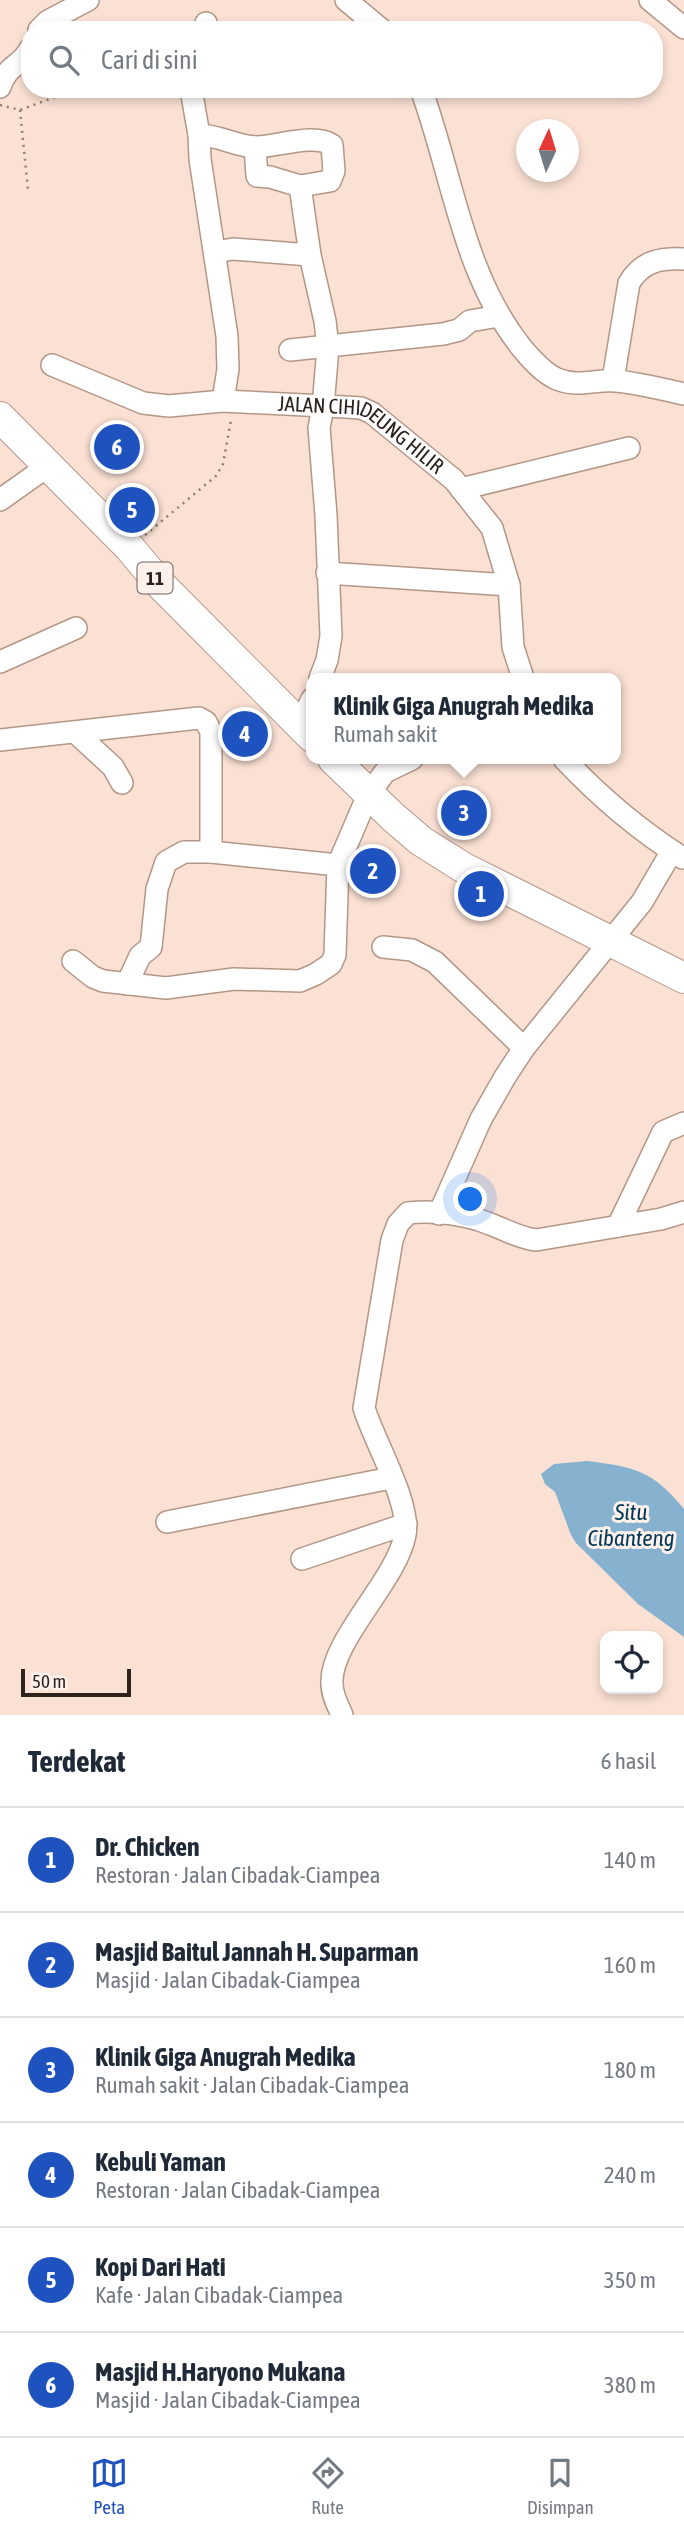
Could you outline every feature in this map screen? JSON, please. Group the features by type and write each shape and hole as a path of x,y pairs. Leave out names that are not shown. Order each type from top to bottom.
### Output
{"highway":[{"name":"11","path":"0,417 129,547 160,584 306,718"},
{"path":"338,764 368,795 421,841 464,868 684,978"}],"street":[{"path":"48,21 88,0"},
{"path":"346,0 371,21"},
{"path":"650,0 684,28"},
{"path":"2,74 21,60"},
{"path":"193,98 229,354 223,401"},
{"path":"424,98 472,261 499,316 529,357 555,378 575,384 613,380 684,394"},
{"path":"199,135 212,135 242,146 255,147 315,139 332,145 334,172 330,181 300,186 257,176 255,147"},
{"path":"300,186 328,347 319,428 331,636 322,673"},
{"path":"215,252 233,249 310,255"},
{"path":"613,380 629,283 635,272 650,261 684,259"},
{"path":"290,350 443,334 459,330 470,321 499,316"},
{"name":"JALAN CIHIDEUNG HILIR","path":"52,365 143,404 223,401 361,408 372,413 454,480 492,528 509,585 513,647 521,673"},
{"path":"461,489 629,448"},
{"path":"0,500 48,466"},
{"path":"327,573 509,585"},
{"path":"0,662 76,628"},
{"path":"0,740 198,718 205,722 211,732 211,852"},
{"path":"76,733 113,767 122,783"},
{"path":"73,961 93,977 103,981 166,988 234,979 300,981 316,974 331,964 335,955 338,865 368,795 385,772 402,764"},
{"path":"439,1214 490,1101 524,1048 678,855 585,781 569,764"},
{"path":"127,984 139,956 151,947 157,889 166,862 184,852 211,852 338,865"},
{"path":"383,947 412,950 435,962 524,1048"},
{"path":"618,1226 663,1132 684,1124"},
{"path":"342,1715 331,1684 335,1667 343,1647 400,1553 406,1524 388,1463 364,1408 392,1240 398,1224 408,1213 421,1211 476,1219 516,1236 536,1240 661,1219 684,1212"},
{"path":"167,1522 391,1478"},
{"path":"302,1559 406,1524"}],"path":[{"path":"0,105 20,110 52,98"},
{"path":"20,110 28,190"},
{"path":"129,547 216,477 223,464 231,419 223,401"}],"water":[{"name":"Situ Cibanteng","path":"587,1461 642,1473 662,1486 684,1509 684,1637 638,1604 571,1535 555,1492 545,1484 541,1474 554,1464"}],"place":[{"name":"Masjid H.Haryono Mukana","path":"117,447"},
{"name":"Kopi Dari Hati","path":"132,510"},
{"name":"Kebuli Yaman","path":"245,734"},
{"name":"Klinik Giga Anugrah Medika","path":"464,813"},
{"name":"Masjid Baitul Jannah H. Suparman","path":"373,871"},
{"name":"Dr. Chicken","path":"481,894"}]}
